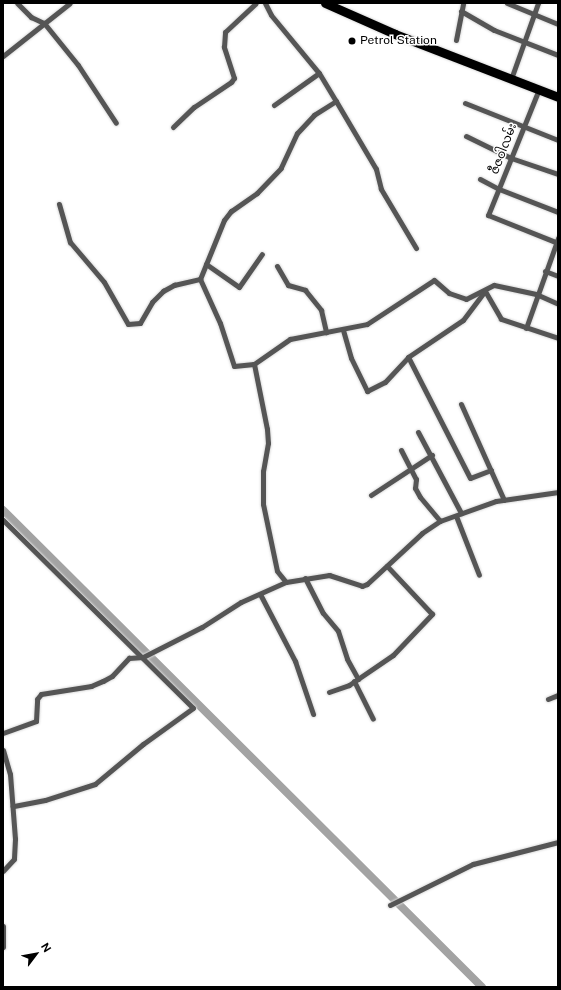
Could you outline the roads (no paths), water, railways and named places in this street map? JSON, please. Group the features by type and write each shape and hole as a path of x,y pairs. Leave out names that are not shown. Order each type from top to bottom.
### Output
{"highway":[{"path":"325,3 394,34 558,97"}],"street":[{"path":"17,3 32,17 44,23 78,65 116,123"},
{"path":"3,56 70,3"},
{"path":"173,127 194,107 231,82 234,78 224,47 225,32 256,3"},
{"path":"264,3 272,16 319,74 336,101 376,168 381,189 416,248"},
{"path":"456,40 463,3"},
{"path":"507,3 558,24"},
{"path":"511,78 535,15 538,3"},
{"path":"461,11 524,43 558,55"},
{"path":"274,106 319,74"},
{"name":"ဇီဇဝါလမ်း","path":"539,89 488,215 557,241"},
{"path":"336,101 314,115 297,133 281,168 257,193 232,211 224,220 200,279 220,323 234,366 254,364 290,339 367,324 434,280 449,293 466,299 494,285 536,294 558,304"},
{"path":"465,104 522,128 558,140"},
{"path":"466,136 511,158 558,174"},
{"path":"480,179 499,189 558,212"},
{"path":"60,204 70,242 104,282 128,324 140,322 152,302 163,291 174,285 200,279"},
{"path":"526,328 536,294 557,241"},
{"path":"206,264 239,287 262,254"},
{"path":"277,266 288,285 305,290 321,310 326,332"},
{"path":"545,271 558,276"},
{"path":"342,330 350,358 367,391 384,382 408,357 463,320 484,291"},
{"path":"484,291 501,319 558,338"},
{"path":"408,357 470,478 492,470"},
{"path":"254,364 267,429 268,443 263,471 263,504 275,564 281,579 286,582"},
{"path":"461,404 492,470 504,500"},
{"path":"418,432 432,455 462,514"},
{"path":"401,450 411,468 420,498 440,521"},
{"path":"372,495 432,455"},
{"path":"3,732 36,721 37,699 41,694 91,686 112,676 124,660 132,656 143,657 149,652 202,627 260,594 286,582 329,575 362,586 387,566 422,533 440,521 504,500 558,492"},
{"path":"456,516 479,574"},
{"path":"3,520 193,708 143,744 95,784 45,800 13,806"},
{"path":"329,692 356,680 393,655 432,614 387,566"},
{"path":"305,578 322,613 338,631 347,659 373,719"},
{"path":"260,594 296,660 313,714"},
{"path":"548,699 558,695"},
{"path":"3,750 10,774 15,854 14,859 3,871"},
{"path":"390,905 473,864 558,842"},
{"path":"3,926 3,947"}],"waterway":[{"path":"3,510 482,987"}],"place":[{"name":"Petrol Station","path":"352,41"}]}
